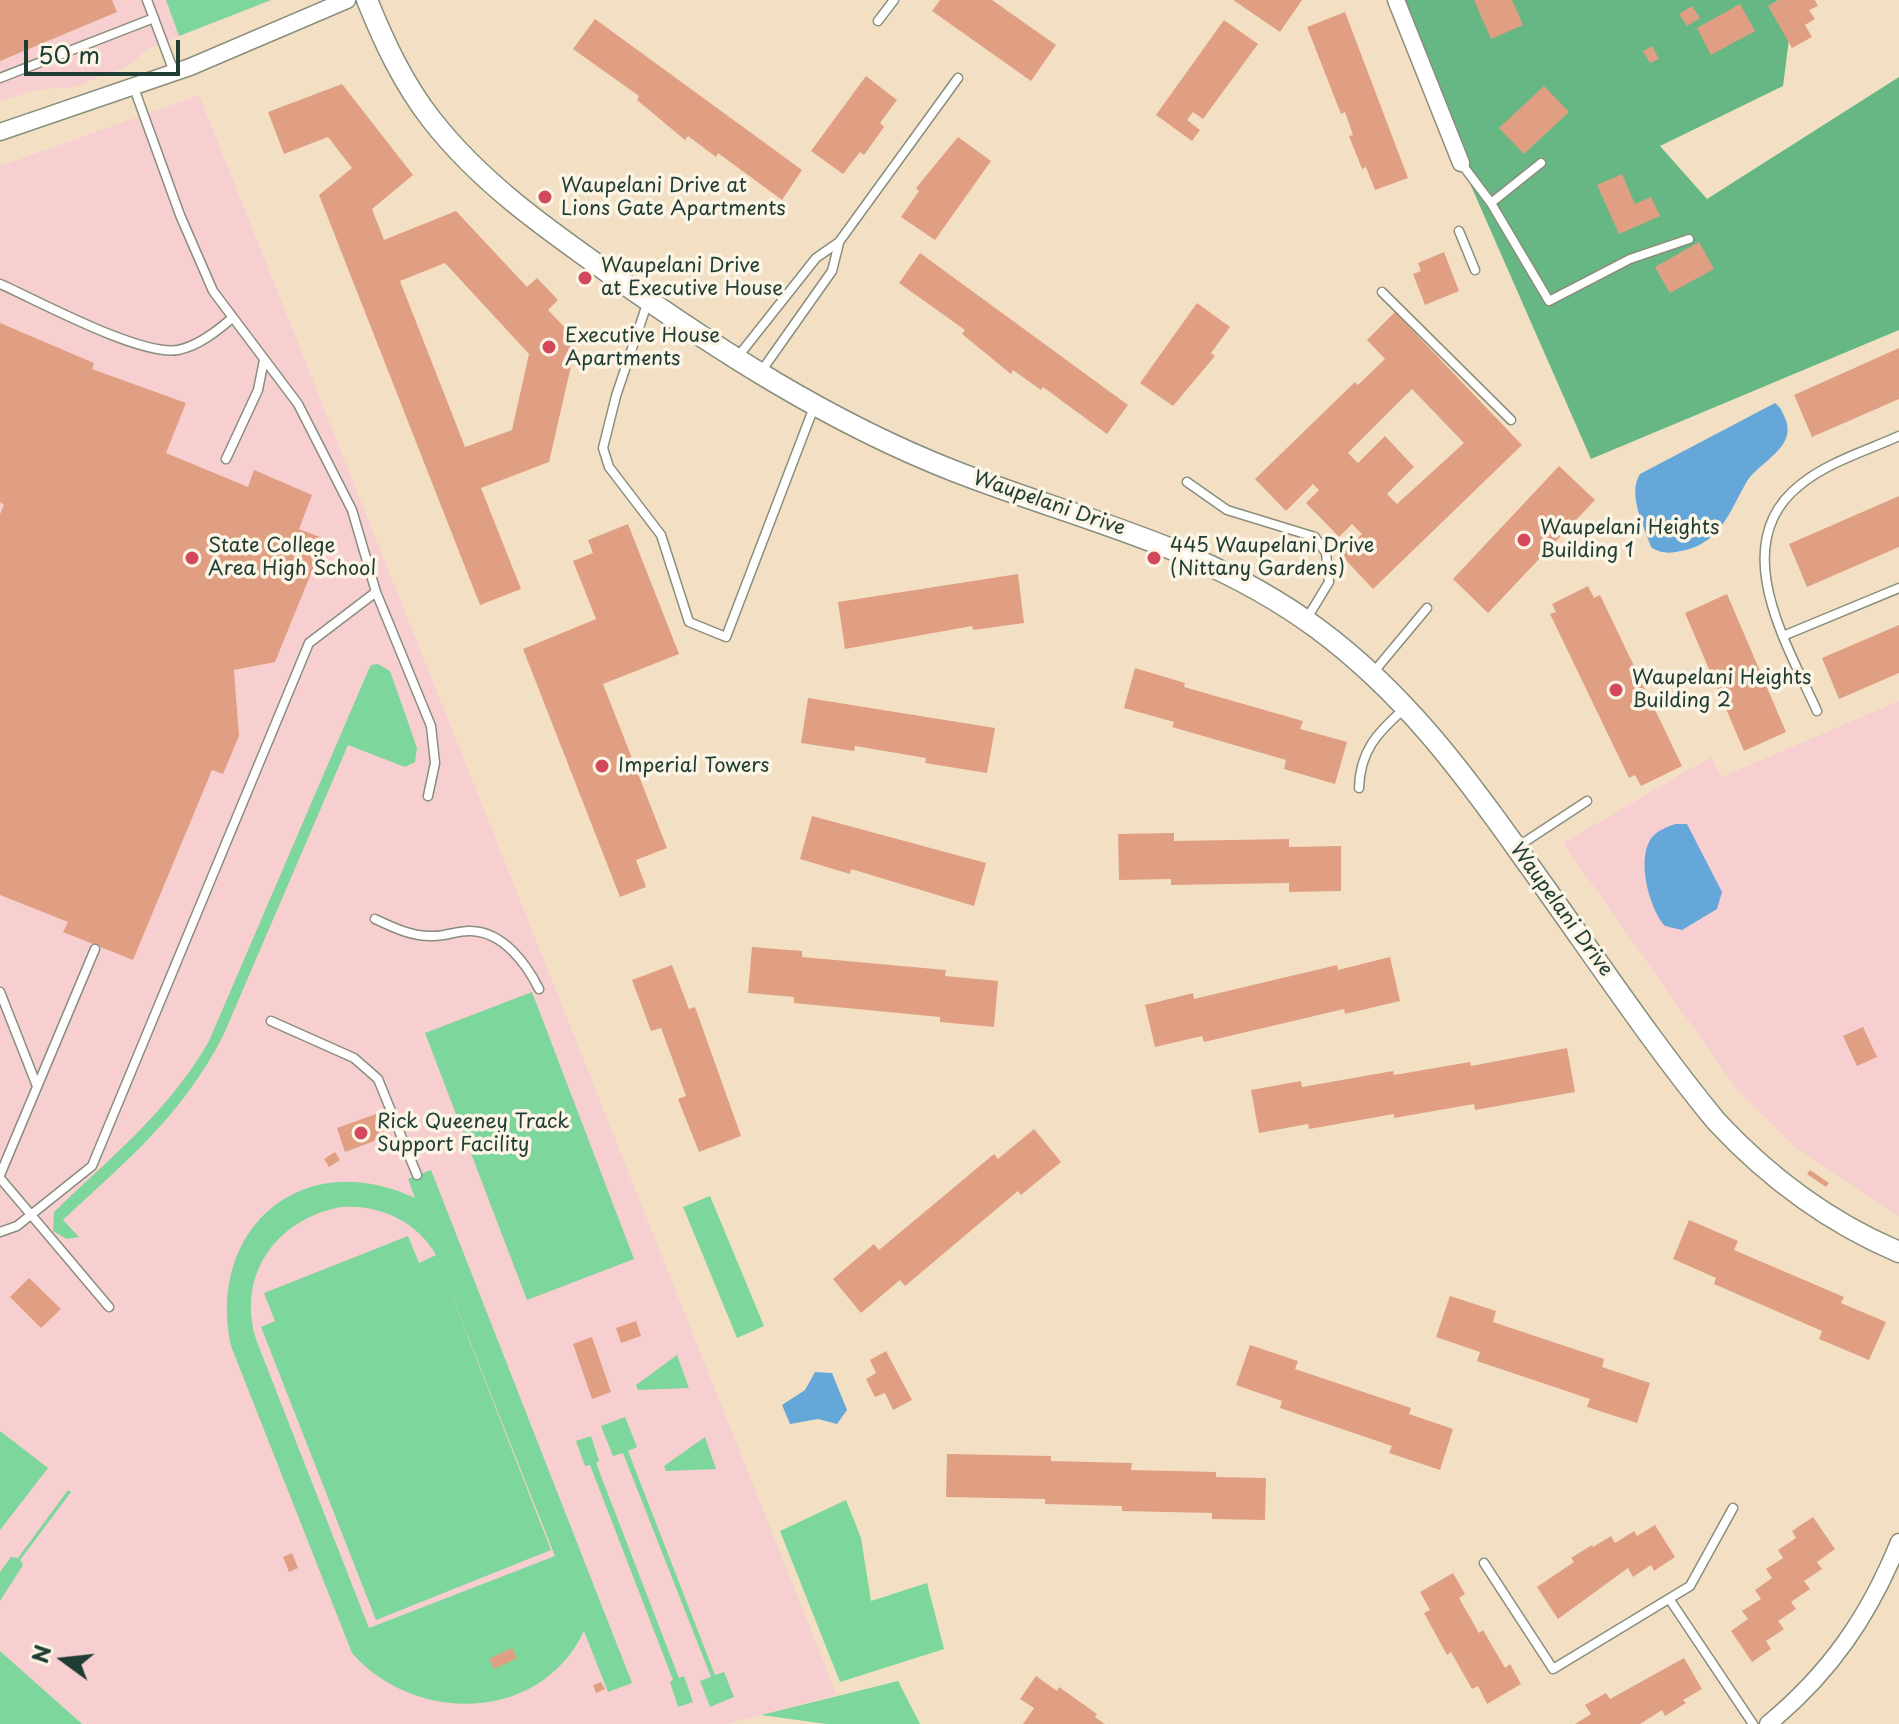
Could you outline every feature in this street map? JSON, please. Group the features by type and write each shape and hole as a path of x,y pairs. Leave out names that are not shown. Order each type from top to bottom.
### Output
{"street":[{"path":"0,132 134,88 347,0"},
{"name":"Waupelani Drive","path":"367,0 407,85 431,119 469,162 517,206 735,360 815,406 956,472 1174,547 1238,578 1306,620 1407,707 1452,759 1678,1073 1724,1129 1761,1166 1805,1200 1852,1230 1899,1252"},
{"path":"1396,0 1461,163"},
{"path":"1768,1724 1803,1695 1833,1663 1882,1584 1899,1542"}],"lane":[{"path":"147,0 174,72"},
{"path":"878,21 894,0"},
{"path":"0,78 154,18"},
{"path":"735,360 816,258 839,242 958,78"},
{"path":"134,88 180,215 213,291 231,319 298,404 335,470 352,510 376,592 431,726 435,763 428,796"},
{"path":"1461,163 1491,203 1549,301 1630,259 1689,239"},
{"path":"1491,203 1541,163"},
{"path":"1459,231 1475,270"},
{"path":"759,374 824,284 834,264 839,242"},
{"path":"0,284 116,335 162,351 191,346 231,319"},
{"path":"1382,292 1511,420"},
{"path":"648,301 605,433 603,448 609,467 661,535 689,622 726,637 815,406"},
{"path":"226,459 258,390 264,360"},
{"path":"1817,711 1770,606 1765,580 1769,531 1779,507 1799,485 1827,468 1899,436"},
{"path":"1187,482 1227,510 1315,537 1326,553 1329,582 1306,620"},
{"path":"1783,636 1899,588"},
{"path":"0,1232 30,1217 92,1166 309,643 376,592"},
{"path":"1372,674 1427,608"},
{"path":"1359,788 1359,767 1367,748 1379,731 1407,707"},
{"path":"1517,848 1587,801"},
{"path":"375,919 418,935 435,936 469,930 491,936 509,945 539,989"},
{"path":"95,949 0,1177 30,1217 109,1307"},
{"path":"0,992 37,1086"},
{"path":"271,1021 354,1058 378,1079 417,1175"},
{"path":"1484,1563 1553,1669 1690,1586 1733,1508"},
{"path":"1670,1600 1753,1724"}],"shaded area":[{"path":"0,0 273,0 150,48 126,67 71,88 42,89 0,101"},
{"name":"State College Area High School","path":"199,95 837,1695 727,1724 0,1724 0,166"},
{"path":"1899,701 1899,1216 1794,1146 1738,1091 1563,843 1711,757 1722,777"}],"green space":[{"path":"166,0 271,0 179,36"},
{"path":"1396,0 1794,0 1783,86 1660,146 1707,199 1899,77 1899,330 1591,459 1461,163"},
{"path":"378,664 390,671 417,748 415,762 405,767 348,745 223,1036 189,1091 152,1136 63,1220 79,1237 67,1239 53,1231 54,1212 158,1111 209,1041 368,671 371,665"},
{"path":"532,992 634,1259 527,1300 425,1033"},
{"path":"431,1170 632,1683 608,1692 584,1631 564,1662 538,1684 508,1698 475,1704 441,1702 408,1693 378,1676 352,1653 231,1346 227,1304 233,1266 249,1233 272,1208 301,1190 335,1182 374,1184 415,1198 408,1179","holes":["341,1207 383,1212 408,1224 436,1255 419,1263 408,1236 264,1293 275,1321 261,1327 376,1620 551,1550 437,1258 555,1556 369,1628 257,1342 252,1318 252,1295 257,1273 266,1254 280,1238 297,1224 318,1214"]},
{"path":"710,1196 764,1326 737,1338 683,1207"},
{"path":"677,1355 689,1388 638,1390 636,1385"},
{"path":"625,1417 637,1447 628,1451 715,1675 724,1672 734,1697 710,1707 700,1681 711,1677 623,1453 613,1456 601,1426"},
{"path":"0,1431 48,1468 0,1530"},
{"path":"591,1436 599,1461 596,1463 679,1678 684,1676 693,1702 678,1707 670,1682 673,1680 590,1465 585,1466 576,1441"},
{"path":"705,1437 716,1469 666,1471 664,1466"},
{"path":"68,1490 71,1492 20,1560 23,1565 0,1601 0,1572 11,1557 18,1558"},
{"path":"846,1500 861,1538 871,1601 927,1583 944,1649 840,1682 780,1531"},
{"path":"0,1651 82,1724 0,1724"},
{"path":"898,1681 920,1724 827,1724 761,1715"}],"water":[{"path":"1775,403 1785,418 1788,429 1786,438 1775,454 1746,483 1723,524 1708,540 1686,550 1668,553 1651,547 1636,501 1636,482 1640,474"},
{"path":"1675,824 1687,824 1722,892 1717,909 1682,930 1665,926 1659,918 1649,895 1645,869 1645,856 1653,836"},
{"path":"815,1372 832,1373 847,1410 837,1424 818,1419 790,1424 782,1405 805,1390"}],"building":[{"path":"0,0 112,0 117,12 0,61"},
{"path":"940,0 992,0 1056,45 1031,81 932,11"},
{"path":"1233,0 1302,0 1280,32"},
{"path":"1474,0 1512,0 1523,25 1491,39"},
{"path":"1778,0 1815,0 1818,6 1809,10 1815,19 1805,25 1812,37 1792,48 1768,6"},
{"path":"1740,4 1755,31 1711,55 1697,28"},
{"path":"1692,6 1700,18 1687,26 1679,14"},
{"path":"1345,12 1408,178 1375,190 1366,167 1362,169 1349,136 1353,135 1345,112 1341,114 1307,27"},
{"path":"595,19 802,170 782,200 718,153 716,157 688,136 685,140 637,100 639,96 573,49"},
{"path":"1224,20 1258,44 1203,119 1193,112 1187,120 1200,130 1192,141 1156,115"},
{"path":"1652,46 1659,59 1650,63 1643,51"},
{"path":"866,76 897,100 880,123 884,127 864,155 860,152 843,174 811,151"},
{"name":"Executive House Apartments","path":"342,84 413,175 372,209 384,240 456,211 527,287 537,278 558,300 548,310 577,340 549,462 481,488 521,589 480,605 319,195 352,168 328,137 284,154 268,112","holes":["445,263 529,354 512,430 465,447 400,281"]},
{"path":"1544,86 1569,112 1524,154 1499,128"},
{"path":"958,137 991,161 935,240 901,217 919,191 916,188"},
{"path":"1622,174 1635,204 1651,197 1660,216 1619,234 1597,185"},
{"path":"1699,242 1714,269 1670,293 1655,267"},
{"path":"1444,252 1459,291 1425,305 1413,274 1421,271 1418,263"},
{"path":"920,253 1128,405 1107,434 1043,387 1041,390 1013,370 1011,374 962,334 965,330 899,283"},
{"path":"1197,303 1230,327 1211,353 1215,356 1173,406 1140,383"},
{"path":"1395,312 1522,445 1373,589 1341,555 1362,534 1352,524 1339,537 1306,503 1319,490 1313,484 1286,511 1255,479 1355,382 1358,385 1385,359 1367,340","holes":["1412,389 1464,443 1397,504 1387,494 1414,467 1385,436 1358,463 1348,453"]},
{"name":"State College Area High School","path":"0,323 94,363 92,369 186,403 166,453 248,487 254,470 312,495 299,529 325,539 275,662 234,670 239,736 223,774 212,770 133,960 63,932 68,922 0,895 0,514 4,505 0,502"},
{"path":"1899,348 1899,399 1812,437 1794,395"},
{"name":"Waupelani Heights Building 1","path":"1559,466 1595,500 1488,613 1453,579"},
{"path":"1899,496 1899,547 1807,587 1789,544"},
{"name":"Imperial Towers","path":"628,524 679,654 603,684 667,848 636,860 646,887 620,897 523,649 596,619 573,561 593,553 588,540"},
{"path":"1218,537 1229,542 1227,547 1216,542"},
{"path":"1018,574 1024,623 973,630 972,626 845,649 838,602"},
{"name":"Waupelani Heights Building 2","path":"1588,586 1594,598 1600,595 1682,766 1641,786 1635,775 1629,778 1550,614 1556,612 1552,604"},
{"path":"1727,594 1786,732 1744,751 1685,613"},
{"path":"1899,625 1899,673 1839,699 1822,658"},
{"path":"1135,668 1185,683 1184,687 1303,721 1300,729 1347,742 1335,784 1284,769 1286,760 1172,727 1174,722 1124,708"},
{"path":"808,698 995,728 987,773 925,763 926,758 855,746 854,751 801,743"},
{"path":"812,816 986,863 974,906 851,869 850,874 800,859"},
{"path":"1174,833 1174,841 1289,839 1289,847 1341,846 1341,891 1289,892 1289,883 1171,885 1171,879 1119,880 1118,834"},
{"path":"752,947 802,951 802,957 946,970 945,976 998,981 994,1027 940,1022 940,1017 794,1003 794,997 748,993"},
{"path":"1390,957 1400,1001 1345,1014 1344,1009 1204,1042 1202,1036 1155,1047 1145,1005 1193,993 1194,999 1337,965 1338,970"},
{"path":"672,965 689,1009 695,1007 741,1136 699,1152 678,1099 686,1096 661,1028 651,1031 632,980"},
{"path":"1863,1027 1877,1057 1857,1066 1843,1036"},
{"path":"1567,1048 1575,1092 1475,1110 1474,1104 1394,1118 1394,1114 1309,1129 1308,1124 1259,1133 1251,1090 1301,1081 1302,1087 1393,1071 1394,1075 1470,1062 1471,1066"},
{"name":"Rick Queeney Track Support Facility","path":"376,1114 385,1137 345,1152 337,1128"},
{"path":"1034,1129 1061,1162 1021,1195 1018,1191 905,1286 900,1280 861,1313 833,1279 874,1244 879,1250 994,1154 998,1159"},
{"path":"335,1152 340,1160 329,1167 324,1159"},
{"path":"1810,1170 1829,1183 1826,1187 1807,1174"},
{"path":"1689,1220 1738,1241 1734,1250 1844,1297 1841,1303 1886,1322 1869,1360 1819,1339 1822,1331 1714,1284 1716,1278 1673,1259"},
{"path":"29,1278 61,1309 41,1328 10,1297"},
{"path":"1450,1296 1496,1311 1493,1322 1604,1359 1602,1367 1650,1383 1637,1423 1587,1407 1590,1399 1477,1361 1480,1352 1436,1337"},
{"path":"636,1321 641,1336 621,1343 616,1328"},
{"path":"592,1337 611,1392 592,1399 573,1344"},
{"path":"1250,1345 1298,1361 1295,1369 1411,1408 1409,1414 1453,1429 1440,1470 1389,1453 1392,1446 1280,1408 1282,1401 1236,1385"},
{"path":"886,1351 912,1400 893,1410 885,1393 875,1397 866,1379 876,1373 870,1360"},
{"path":"947,1454 1051,1456 1051,1461 1132,1463 1131,1470 1216,1472 1216,1477 1266,1478 1265,1520 1212,1519 1212,1513 1122,1511 1122,1506 1045,1504 1045,1499 946,1497"},
{"path":"1813,1517 1835,1549 1817,1562 1822,1569 1804,1581 1810,1589 1791,1602 1796,1609 1778,1621 1784,1629 1766,1641 1771,1649 1752,1662 1731,1631 1748,1619 1742,1611 1761,1599 1755,1590 1772,1578 1766,1569 1783,1558 1778,1550 1796,1538 1792,1531"},
{"path":"1655,1525 1675,1557 1654,1571 1651,1565 1633,1577 1628,1568 1558,1619 1537,1587 1574,1562 1571,1558 1592,1545 1611,1536 1615,1543 1634,1531 1637,1536"},
{"path":"292,1553 298,1568 289,1572 283,1557"},
{"path":"1453,1573 1465,1594 1459,1598 1479,1633 1483,1630 1505,1668 1510,1664 1521,1684 1487,1704 1478,1686 1472,1689 1451,1652 1447,1655 1424,1613 1430,1610 1420,1592"},
{"path":"512,1648 517,1658 494,1669 489,1659"},
{"path":"1684,1658 1702,1689 1665,1716 1662,1710 1640,1724 1575,1724 1591,1714 1585,1705 1606,1693 1610,1699"},
{"path":"1036,1676 1057,1691 1059,1687 1097,1714 1095,1717 1105,1724 1023,1724 1034,1708 1020,1699"},
{"path":"601,1682 605,1689 596,1693 593,1685"}],"place":[{"name":"Waupelani Drive at Lions Gate Apartments","path":"545,197"},
{"name":"Waupelani Drive at Executive House","path":"585,278"},
{"name":"Executive House Apartments","path":"549,347"},
{"name":"Waupelani Heights Building 1","path":"1524,540"},
{"name":"State College Area High School","path":"192,558"},
{"name":"445 Waupelani Drive (Nittany Gardens)","path":"1154,558"},
{"name":"Waupelani Heights Building 2","path":"1616,690"},
{"name":"Imperial Towers","path":"602,766"},
{"name":"Rick Queeney Track Support Facility","path":"361,1133"}]}
